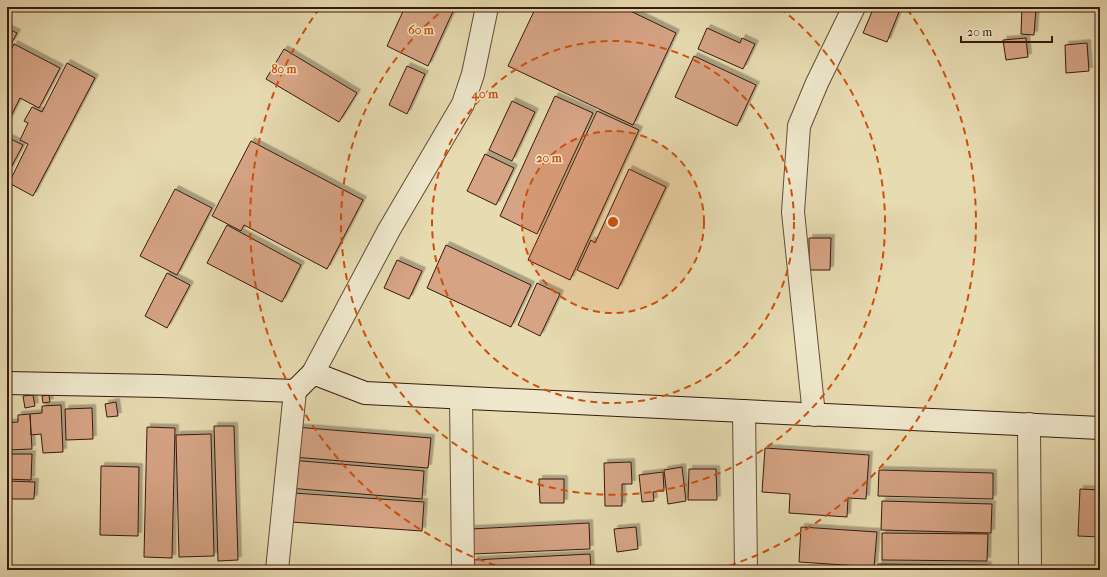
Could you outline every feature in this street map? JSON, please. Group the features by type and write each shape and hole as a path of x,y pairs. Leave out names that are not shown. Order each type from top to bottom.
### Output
{"street":[{"path":"277,570 295,391 313,373 389,230 463,104 473,74 487,7"},
{"path":"814,415 794,212 799,126 817,83 854,7"},
{"path":"313,373 365,393 1100,428"},
{"path":"7,383 160,386 295,391"},
{"path":"461,398 463,570"},
{"path":"744,411 746,570"},
{"path":"1029,424 1030,570"}],"building":[{"path":"405,7 455,7 428,66 387,46"},
{"path":"536,7 622,7 676,33 633,125 508,66"},
{"path":"780,7 792,7 790,12"},
{"path":"874,7 901,7 887,42 863,33"},
{"path":"972,7 986,7 983,12"},
{"path":"1022,7 1036,7 1034,35 1021,34"},
{"path":"7,28 17,33 11,44 7,42"},
{"path":"707,28 740,43 742,38 755,44 743,69 698,49"},
{"path":"1026,38 1028,57 1006,60 1003,40"},
{"path":"1087,43 1089,71 1066,73 1065,45"},
{"path":"14,44 60,68 39,108 20,98 7,124 7,45 12,48"},
{"path":"284,49 357,93 339,122 266,79"},
{"path":"694,56 756,85 737,126 675,97"},
{"path":"67,63 95,78 33,196 9,183 28,144 20,140 28,123 24,121 32,107 42,112"},
{"path":"407,66 425,74 407,114 389,105"},
{"path":"555,96 593,113 537,234 500,216"},
{"path":"512,101 535,112 512,161 489,150"},
{"path":"597,111 639,130 570,280 528,260"},
{"path":"7,137 23,145 7,175"},
{"path":"251,141 363,200 327,269 244,225 241,231 212,216"},
{"path":"485,154 514,168 496,205 467,191"},
{"path":"629,169 666,187 618,289 577,270 591,240 595,243"},
{"path":"175,189 212,208 177,275 140,256"},
{"path":"227,225 301,265 282,302 207,263"},
{"path":"809,238 831,238 830,270 809,270"},
{"path":"446,245 531,285 511,327 427,288"},
{"path":"397,260 422,271 409,299 384,288"},
{"path":"167,273 190,285 167,328 145,316"},
{"path":"537,283 560,294 540,336 518,325"},
{"path":"33,395 35,406 25,408 23,396"},
{"path":"49,395 50,402 43,403 42,396"},
{"path":"116,402 118,416 107,417 105,404"},
{"path":"61,405 63,452 43,453 41,434 31,435 30,414 42,413 42,406"},
{"path":"92,408 93,439 66,440 65,409"},
{"path":"30,414 32,449 7,450 7,423 18,422 18,415"},
{"path":"214,426 234,426 238,560 218,561"},
{"path":"147,427 175,428 172,558 144,557"},
{"path":"295,427 431,438 428,468 293,457"},
{"path":"211,434 214,556 179,557 176,435"},
{"path":"765,448 869,455 866,499 848,498 847,517 789,513 790,494 762,492"},
{"path":"7,454 32,454 31,480 7,479"},
{"path":"290,460 424,471 422,499 288,488"},
{"path":"631,462 632,484 622,484 622,506 605,506 604,463"},
{"path":"101,466 139,467 138,536 100,535"},
{"path":"682,467 686,501 668,504 664,470"},
{"path":"689,469 716,469 717,500 688,500"},
{"path":"879,470 993,473 993,499 878,496"},
{"path":"663,472 664,491 653,492 654,501 642,502 639,475"},
{"path":"539,479 564,479 564,503 540,503"},
{"path":"7,481 35,482 34,499 7,499"},
{"path":"1080,489 1100,490 1100,537 1078,536"},
{"path":"279,492 424,502 422,531 277,521"},
{"path":"882,501 992,504 991,533 881,530"},
{"path":"589,523 590,549 473,554 471,529"},
{"path":"636,527 638,549 617,552 614,529"},
{"path":"801,527 877,532 874,567 799,562"},
{"path":"882,533 988,534 987,561 882,560"},
{"path":"590,554 591,570 474,570 473,560"},
{"path":"878,564 988,565 988,570 878,570"}]}
